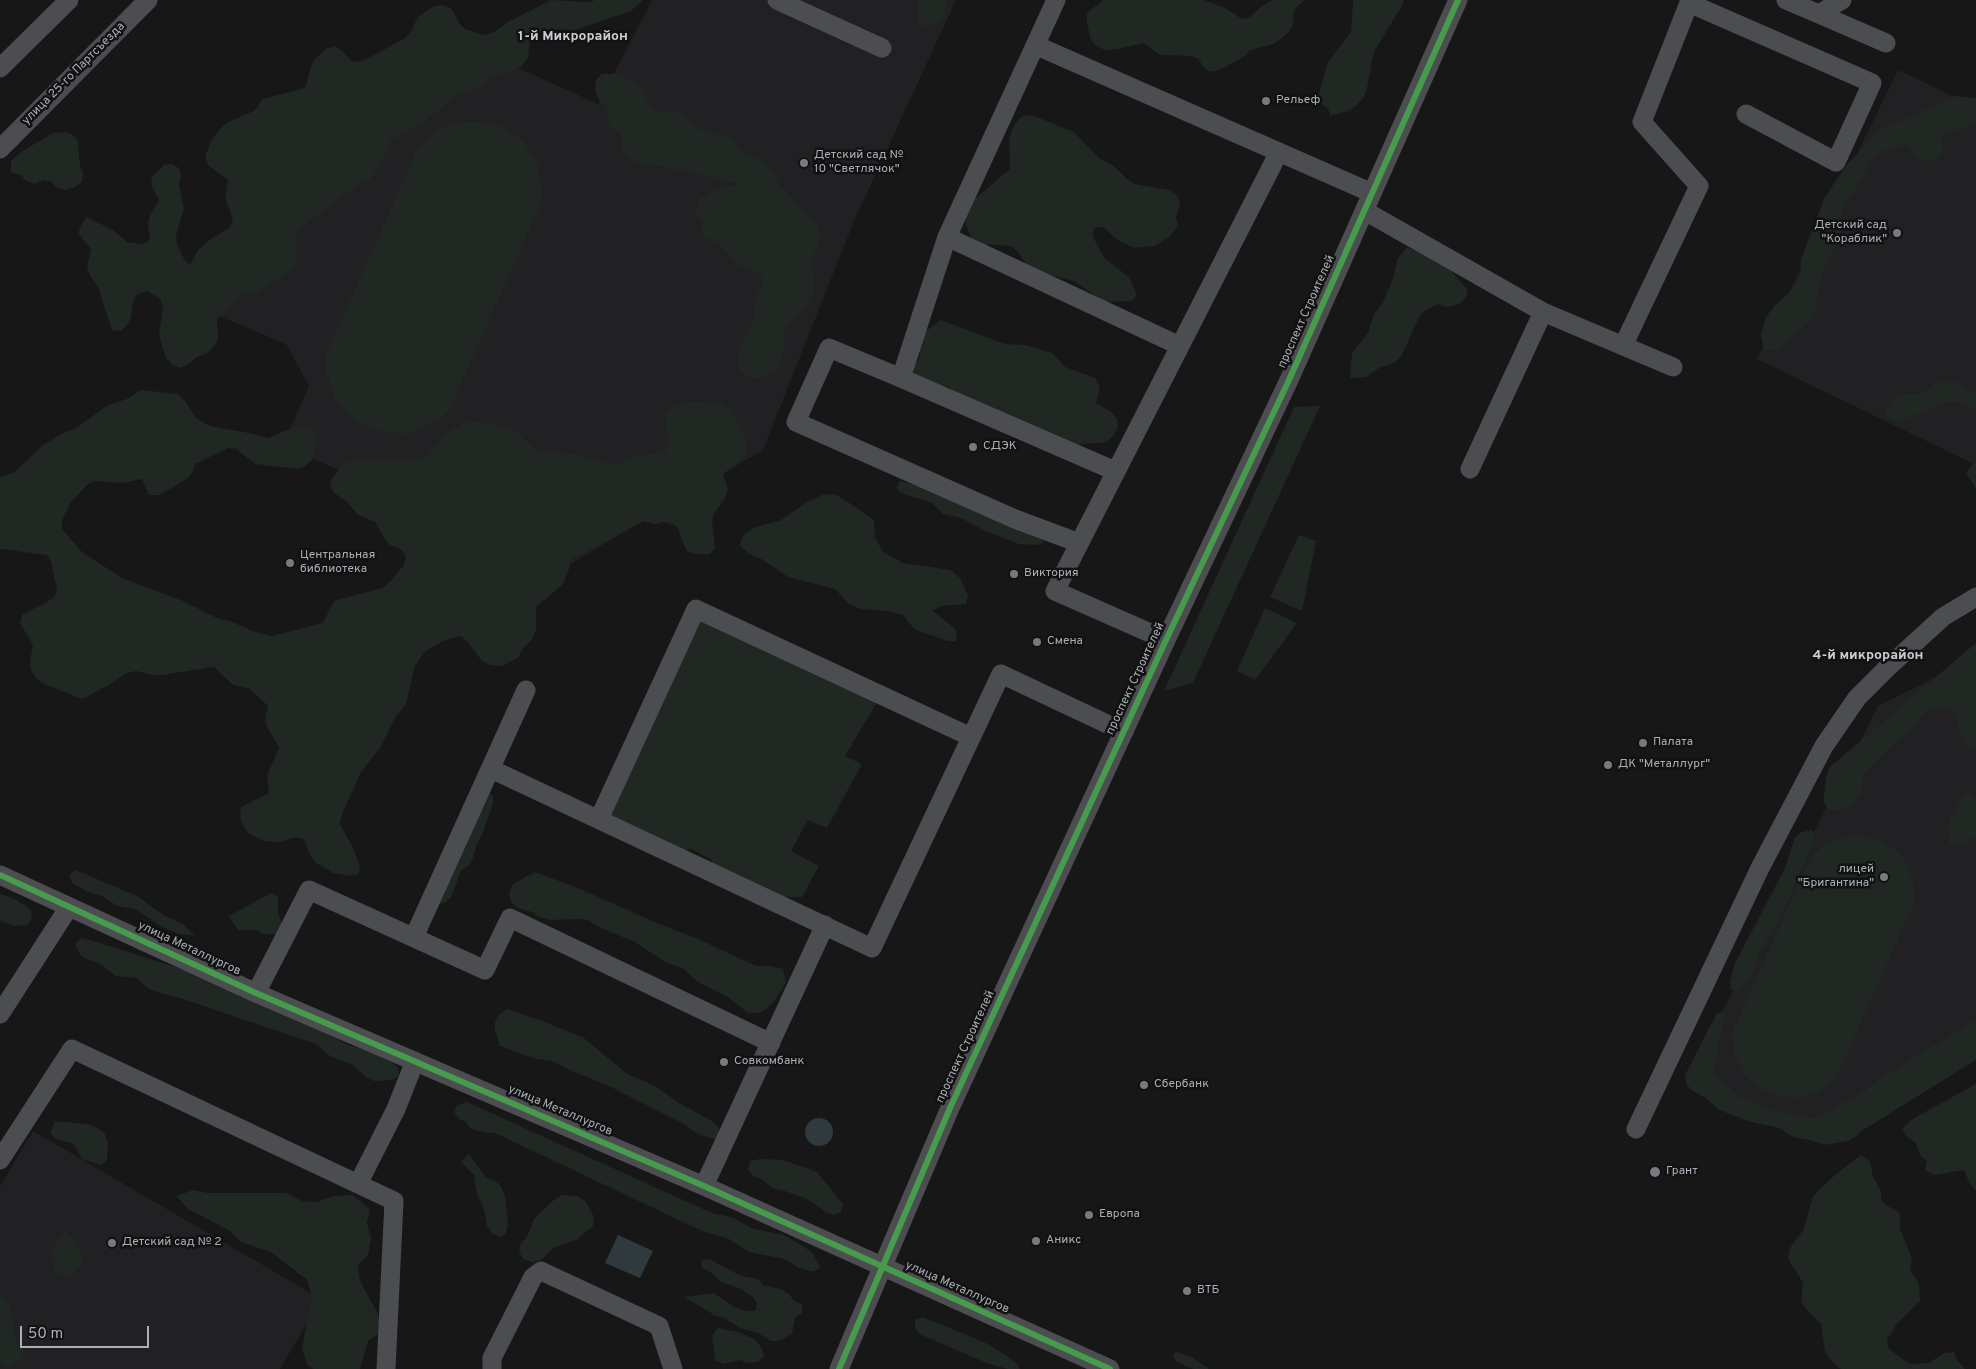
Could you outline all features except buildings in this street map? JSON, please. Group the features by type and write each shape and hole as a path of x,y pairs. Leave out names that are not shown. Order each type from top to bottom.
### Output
{"street":[{"path":"0,68 69,0"},
{"name":"улица 25-го Партсъезда","path":"0,149 148,0"},
{"path":"777,0 882,48"},
{"path":"901,378 947,237 1056,0"},
{"name":"проспект Строителей","path":"839,1369 950,1108 1166,640 1289,380 1458,0"},
{"path":"1786,0 1886,43"},
{"path":"1819,14 1842,0"},
{"path":"1623,346 1699,186 1642,122 1689,3 1872,83 1836,162 1746,114"},
{"path":"1035,45 1372,193"},
{"path":"1166,640 1055,591 1279,152"},
{"path":"1365,211 1542,312 1673,367"},
{"path":"947,237 1180,346"},
{"path":"1470,469 1542,312"},
{"path":"1079,543 1015,518 796,422 829,348 1115,472"},
{"path":"1636,1129 1760,868 1824,746 1857,698 1886,669 1943,617 1976,598"},
{"path":"600,820 696,609 971,736"},
{"path":"491,769 872,948 1001,674 1124,732"},
{"path":"414,938 526,690"},
{"name":"улица Металлургов","path":"0,875 256,993 704,1186 1110,1369"},
{"path":"256,993 309,890 485,970 510,918 771,1043"},
{"path":"0,1014 70,907"},
{"path":"704,1186 825,925"},
{"path":"0,1160 72,1049 394,1201 386,1369"},
{"path":"358,1184 396,1109 415,1061"},
{"path":"492,1369 492,1358 533,1277 541,1271 659,1326 672,1369"}],"shaded area":[{"path":"551,0 587,2 596,0 643,0 631,11 575,30 551,29 535,33 530,41 528,58 522,66 506,74 491,76 479,88 455,96 422,124 391,140 381,165 370,179 360,183 301,228 295,235 297,259 293,269 257,293 241,295 231,308 217,319 218,336 216,344 209,352 195,358 188,365 181,368 173,365 166,358 159,335 163,307 160,299 147,291 138,294 133,301 131,318 127,325 121,331 112,330 100,290 90,276 87,267 91,249 78,233 86,217 113,230 127,242 143,244 150,240 148,224 150,215 159,200 151,185 152,177 164,165 172,164 179,168 181,177 179,185 184,209 176,235 177,245 184,259 190,265 198,250 229,228 233,219 225,198 228,180 208,165 205,157 212,139 230,121 254,111 263,99 305,88 313,61 326,49 335,46 353,62 362,61 404,39 410,33 418,17 434,6 443,5 452,9 459,23 465,29 485,35 494,32 508,22"},
{"path":"652,0 956,0 854,221 763,450 555,573 283,444 309,386 286,344 214,314 446,35 598,104"},
{"path":"919,0 947,0 945,13 941,20 926,27 919,23"},
{"path":"1103,0 1204,0 1225,8 1242,19 1250,17 1272,0 1305,0 1296,7 1293,14 1294,23 1289,32 1274,44 1250,50 1245,56 1220,70 1210,72 1203,67 1199,59 1192,56 1160,55 1144,43 1106,50 1097,47 1091,40 1087,24 1087,13"},
{"path":"1353,0 1403,0 1403,4 1375,50 1364,97 1356,106 1348,111 1330,116 1328,108 1321,104 1318,97 1328,62 1351,32"},
{"name":"Детский сад \"Кораблик\"","path":"1898,70 1976,107 1976,465 1757,359"},
{"path":"602,74 616,74 635,83 642,88 647,100 655,111 675,112 683,115 696,128 732,139 743,153 764,161 780,185 818,226 821,235 812,261 815,291 804,309 784,329 784,347 781,363 775,371 760,378 752,378 739,368 738,351 753,322 756,298 762,284 761,275 736,264 721,245 705,238 701,230 704,222 695,211 699,199 715,189 740,184 661,166 641,164 625,156 622,146 623,137 609,126 606,109 597,96 596,80"},
{"path":"1955,96 1976,98 1976,126 1971,125 1941,137 1944,152 1931,162 1916,157 1907,144 1877,153 1844,208 1839,222 1840,239 1824,266 1816,300 1815,316 1779,350 1764,350 1761,335 1766,317 1776,304 1792,290 1800,277 1801,259 1825,197 1845,167 1878,131"},
{"path":"1032,115 1074,132 1099,158 1114,166 1128,180 1135,184 1169,190 1176,194 1180,202 1176,218 1178,226 1168,238 1154,246 1135,248 1119,241 1103,227 1095,228 1092,235 1105,259 1129,277 1137,295 1132,301 1104,302 1076,282 1037,271 1028,266 1011,246 982,244 972,240 960,208 978,196 1010,169 1009,140 1012,129 1023,116"},
{"path":"475,121 501,126 523,141 537,163 543,188 542,201 449,411 439,420 414,432 401,434 374,430 351,417 334,396 326,370 325,357 418,148 438,130 449,125"},
{"path":"64,132 72,134 78,141 80,165 83,174 82,182 66,190 57,188 52,182 44,180 35,184 26,181 21,175 11,172 11,161 21,152 53,133"},
{"path":"1407,247 1446,265 1468,290 1466,297 1461,303 1453,306 1445,307 1438,304 1424,311 1419,317 1401,357 1394,363 1379,368 1366,377 1350,378 1352,353 1368,333 1373,316 1383,302 1393,279 1397,260"},
{"path":"941,320 1005,344 1025,345 1052,353 1065,367 1095,378 1100,388 1096,403 1111,412 1117,419 1118,428 1113,436 1106,442 1063,445 960,399 949,387 922,380 914,375 914,367 919,359 922,334"},
{"path":"1937,381 1953,381 1976,394 1976,410 1961,402 1945,402 1898,423 1884,415 1891,401 1905,394 1922,394"},
{"path":"141,390 178,394 196,418 210,426 268,438 297,426 306,427 314,431 317,441 312,460 305,466 297,469 255,464 236,449 228,448 195,464 193,472 188,478 160,495 149,495 142,479 123,483 95,481 88,484 70,503 62,521 62,529 82,552 122,578 183,601 219,619 272,636 323,623 334,601 382,588 390,582 403,566 406,557 402,550 388,544 375,522 358,515 347,502 333,492 330,484 333,477 344,463 352,459 420,460 428,456 446,434 469,421 497,425 515,431 537,451 576,454 616,465 637,456 665,452 668,444 666,416 671,408 685,401 721,403 731,409 746,439 748,448 745,456 723,474 728,490 724,500 714,513 712,521 715,548 710,554 695,554 687,551 678,528 672,524 663,522 655,524 643,521 570,560 569,569 563,584 536,607 536,630 533,638 521,651 518,658 501,666 490,665 482,661 467,641 460,636 443,641 424,652 415,666 406,704 395,718 380,748 361,772 342,814 340,824 354,850 360,867 358,874 349,876 333,873 315,862 304,839 296,837 280,842 263,841 248,833 242,824 241,807 269,793 267,775 279,748 266,725 265,717 268,706 250,689 233,685 214,667 162,675 136,671 127,673 82,699 44,684 37,679 31,670 30,661 33,645 20,623 22,615 54,598 57,589 51,562 47,555 0,549 0,477 15,472 43,445 79,426 108,405 127,399"},
{"path":"1320,406 1193,683 1164,691 1294,407"},
{"path":"1976,460 1976,489 1966,473"},
{"path":"900,481 993,505 1039,533 1044,542 1037,545 1019,544 983,530 961,518 943,514 932,503 901,493 896,488"},
{"path":"833,494 874,520 875,537 883,552 903,563 951,570 960,578 968,596 966,604 940,606 933,611 953,627 957,633 956,641 947,641 914,629 903,615 886,611 861,609 849,604 835,589 788,577 763,560 748,553 739,545 745,533 756,527 781,520 807,502 822,495"},
{"path":"1299,535 1316,541 1302,611 1270,597"},
{"path":"1265,608 1297,623 1255,680 1237,671"},
{"path":"702,620 877,702 845,756 862,764 827,828 808,820 791,851 819,866 802,897 783,897 713,865 711,859 691,849 683,851 607,814"},
{"path":"1976,643 1976,748 1973,749 1965,744 1961,737 1955,713 1949,708 1941,707 1925,712 1910,731 1890,747 1864,774 1861,792 1852,804 1838,811 1828,809 1824,802 1824,794 1826,778 1830,767"},
{"name":"лицей \"Бригантина\"","path":"1976,657 1976,1048 1832,1134 1686,1083 1878,706"},
{"path":"1969,792 1976,797 1976,839 1972,838 1966,844 1958,847 1949,843 1948,826 1950,819 1955,813 1956,805 1961,797"},
{"path":"486,793 493,796 493,804 473,858 469,865 461,871 451,897 446,902 437,905"},
{"path":"1812,830 1815,839 1779,921 1760,952 1750,980 1739,990 1731,990 1730,982 1735,963 1784,870 1795,837 1802,832"},
{"path":"1858,835 1879,840 1898,852 1905,861 1913,881 1914,903 1836,1079 1818,1092 1807,1096 1796,1098 1773,1095 1753,1084 1745,1076 1735,1056 1732,1033 1810,858 1826,843"},
{"path":"76,870 137,896 165,916 183,924 195,936 179,934 162,927 135,909 117,906 104,897 88,892 72,883 69,875"},
{"path":"535,872 578,888 659,924 696,938 756,966 770,966 783,969 786,982 768,1008 758,1013 748,1013 729,998 698,982 684,969 665,962 635,942 603,929 588,920 550,920 517,908 511,901 509,893 513,884"},
{"path":"271,893 278,897 278,912 283,928 278,934 263,934 256,930 238,930 229,916"},
{"path":"0,894 17,900 31,910 32,918 28,925 13,926 0,920"},
{"path":"81,938 188,971 302,1019 348,1045 366,1050 390,1061 397,1067 399,1076 392,1080 374,1081 366,1077 353,1065 330,1056 316,1044 157,992 149,989 137,978 115,976 102,965 85,958 79,953 75,944"},
{"path":"507,1009 584,1038 627,1074 655,1086 679,1103 712,1121 718,1126 721,1135 715,1139 700,1135 680,1122 607,1085 552,1061 536,1059 500,1046 495,1030 495,1022 500,1014"},
{"path":"1717,1013 1724,1013 1725,1021 1717,1043 1718,1059 1714,1066 1715,1074 1740,1097 1778,1111 1815,1118 1864,1092 1877,1080 1976,1020 1976,1060 1848,1141 1824,1145 1793,1137 1779,1128 1751,1122 1719,1110 1706,1098 1691,1090 1686,1083 1685,1075"},
{"path":"1976,1084 1976,1191 1970,1184 1964,1170 1934,1175 1925,1170 1927,1161 1921,1156 1915,1142 1907,1137 1902,1128 1916,1117"},
{"path":"467,1102 712,1213 731,1217 754,1229 784,1235 812,1252 820,1267 814,1272 799,1268 785,1259 749,1252 729,1239 702,1231 495,1133 471,1129 454,1112 457,1105"},
{"path":"819,1118 829,1122 833,1132 829,1142 819,1146 809,1142 805,1132 809,1122"},
{"path":"55,1121 87,1124 105,1134 108,1143 107,1160 101,1165 82,1159 74,1144 56,1139 50,1133"},
{"name":"Детский сад № 2","path":"33,1131 321,1299 280,1369 0,1369 0,1186"},
{"path":"469,1154 486,1177 501,1186 505,1196 508,1224 506,1233 500,1237 492,1233 487,1226 484,1209 477,1194 474,1175 461,1162"},
{"path":"1861,1155 1870,1161 1873,1177 1881,1191 1881,1199 1886,1205 1900,1213 1900,1229 1912,1261 1910,1270 1919,1284 1920,1301 1896,1325 1887,1340 1889,1349 1910,1364 1929,1363 1944,1353 1954,1352 1957,1360 1965,1369 1841,1369 1830,1360 1825,1352 1821,1324 1805,1308 1801,1301 1803,1283 1788,1259 1790,1248 1804,1229 1813,1196 1835,1175"},
{"path":"760,1159 783,1160 817,1172 843,1204 841,1212 834,1215 826,1212 807,1199 774,1189 761,1179 753,1176 748,1169 750,1161"},
{"path":"193,1190 208,1193 287,1193 302,1201 317,1202 333,1196 352,1195 370,1209 367,1223 371,1239 368,1255 358,1266 360,1281 378,1314 381,1332 368,1341 360,1369 313,1369 307,1364 302,1349 312,1296 307,1280 271,1252 241,1242 230,1231 188,1209 177,1196"},
{"path":"562,1195 578,1196 586,1202 594,1217 593,1226 576,1240 553,1248 540,1261 531,1262 523,1259 519,1251 521,1243 527,1237 534,1219 555,1199"},
{"path":"65,1230 79,1243 82,1258 80,1266 74,1273 68,1276 60,1275 54,1269 56,1261 50,1253"},
{"path":"618,1235 653,1251 640,1278 605,1263"},
{"path":"709,1259 741,1276 758,1279 765,1286 781,1289 789,1294 794,1301 802,1304 802,1313 795,1318 792,1334 779,1341 771,1341 758,1333 740,1328 724,1318 716,1316 684,1297 714,1293 736,1308 755,1311 757,1304 753,1297 739,1288 721,1282 709,1271 702,1268 701,1260"},
{"path":"0,1297 3,1297 9,1305 15,1322 14,1337 25,1351 22,1359 7,1369 0,1361"},
{"path":"923,1317 988,1344 1016,1362 1020,1369 1008,1369 989,1364 919,1334 915,1327 915,1320"},
{"path":"718,1328 738,1332 754,1339 762,1348 764,1357 757,1362 748,1363 740,1360 723,1364 715,1360 712,1336"},
{"path":"1176,1352 1192,1357 1209,1369 1193,1369 1175,1361 1173,1354"}],"cycle path":[{"path":"839,1369 950,1108 1166,640 1289,380 1458,0"},
{"path":"0,875 256,993 704,1186 1110,1369"}],"place":[{"name":"Рельеф","path":"1266,101"},
{"name":"Детский сад № 10 \"Светлячок\"","path":"804,163"},
{"name":"Детский сад \"Кораблик\"","path":"1897,233"},
{"name":"СДЭК","path":"973,447"},
{"name":"Центральная библиотека","path":"290,563"},
{"name":"Виктория","path":"1014,574"},
{"name":"Смена","path":"1037,642"},
{"name":"Палата","path":"1643,743"},
{"name":"ДК \"Металлург\"","path":"1608,765"},
{"name":"лицей \"Бригантина\"","path":"1884,877"},
{"name":"Совкомбанк","path":"724,1062"},
{"name":"Сбербанк","path":"1144,1085"},
{"name":"Грант","path":"1655,1172"},
{"name":"Европа","path":"1089,1215"},
{"name":"Аникс","path":"1036,1241"},
{"name":"Детский сад № 2","path":"112,1243"},
{"name":"ВТБ","path":"1187,1291"}],"district":[{"name":"1-й Микрорайон","path":"573,37"},
{"name":"4-й микрорайон","path":"1868,656"}]}
